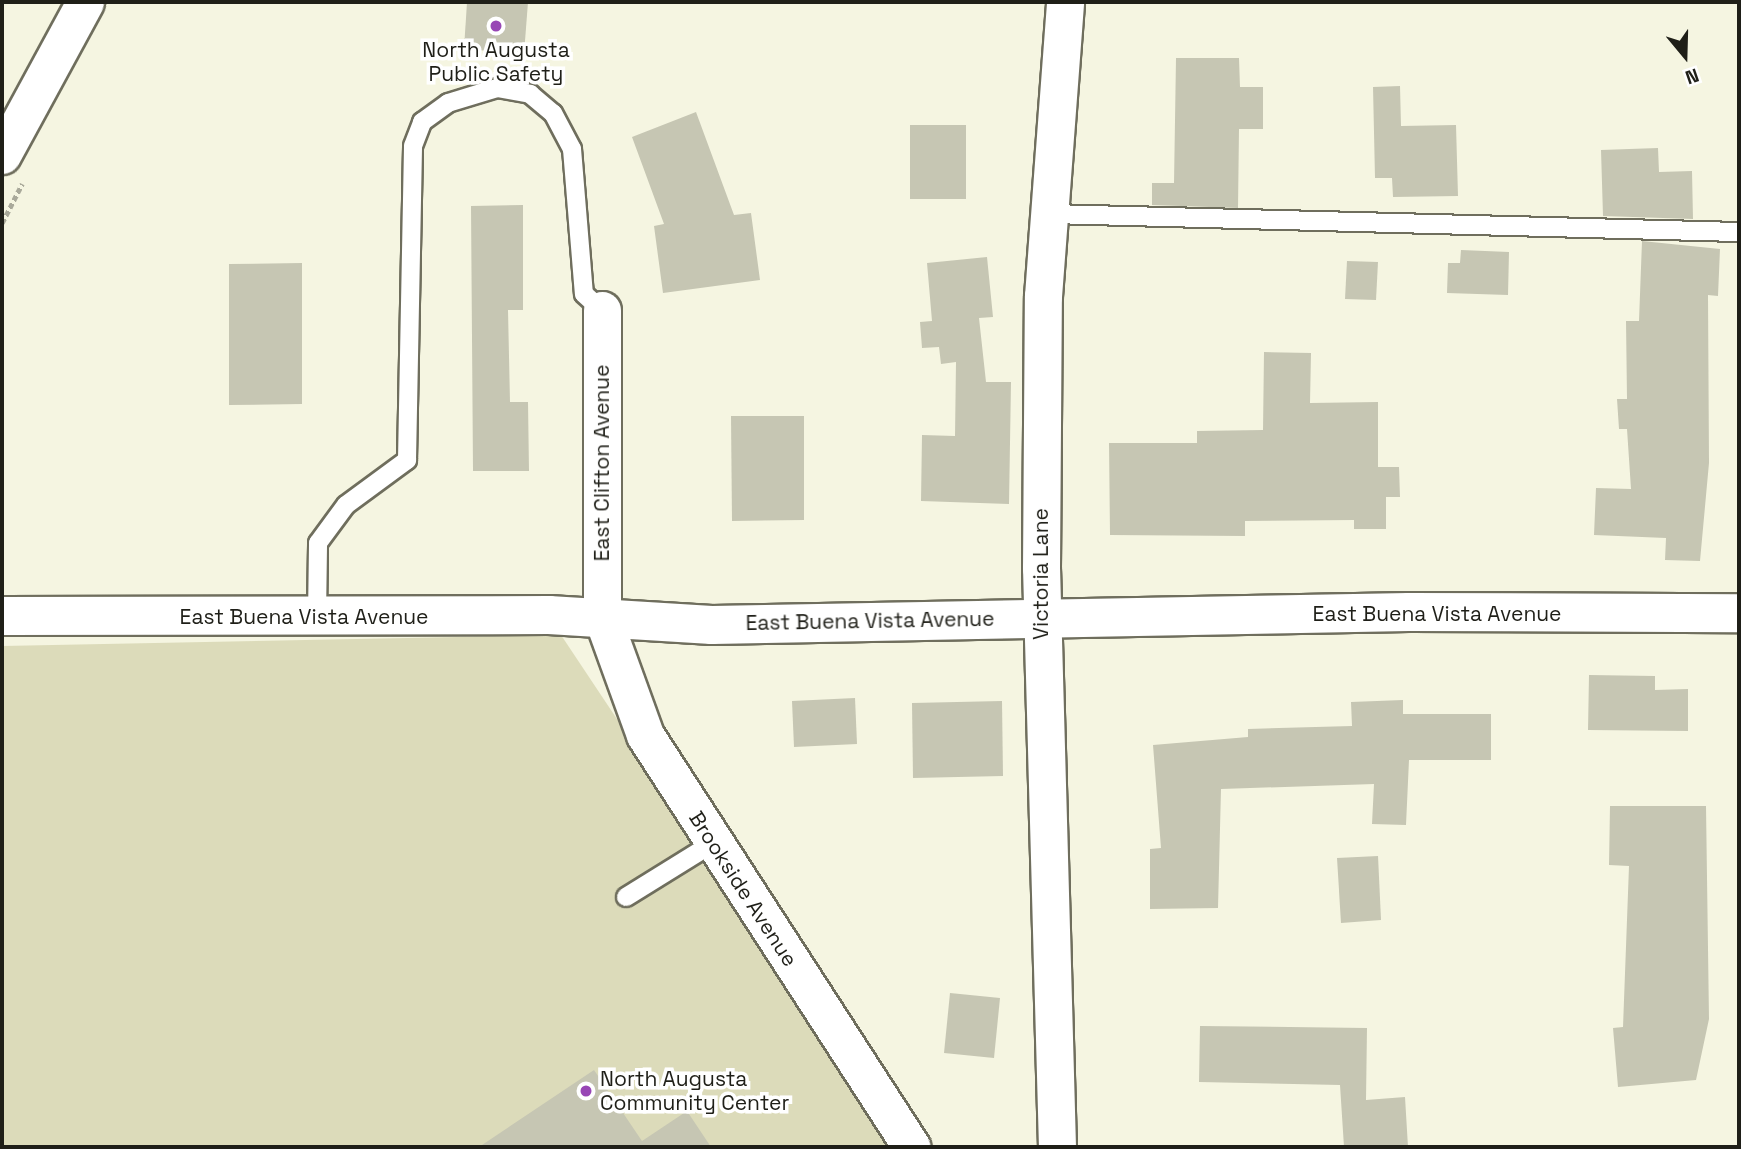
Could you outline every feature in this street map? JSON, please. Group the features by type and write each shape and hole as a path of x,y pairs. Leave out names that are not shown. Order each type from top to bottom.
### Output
{"main road":[{"name":"East Buena Vista Avenue","path":"2,617 602,616 712,625 1041,618 1739,613"}],"street":[{"path":"2,155 85,2"},
{"name":"Victoria Lane","path":"1057,1147 1041,618 1043,296 1065,2"},
{"name":"East Clifton Avenue","path":"602,310 602,616"},
{"name":"Brookside Avenue","path":"602,616 645,736 912,1147"}],"lane":[{"path":"317,617 318,543 346,505 407,460 413,146 422,122 448,103 497,88 530,94 553,113 572,149 584,294 602,310"},
{"path":"1051,214 1739,232"},
{"path":"626,897 713,843"}],"green space":[{"path":"561,635 902,1147 2,1147 2,646"}],"building":[{"name":"North Augusta Public Safety","path":"467,2 528,2 524,54 464,49"},
{"path":"1176,58 1239,58 1240,87 1263,87 1263,129 1239,129 1238,208 1152,205 1152,183 1174,183"},
{"path":"1400,86 1401,126 1456,125 1458,196 1393,197 1392,178 1375,178 1373,87"},
{"path":"696,112 734,215 751,213 760,280 663,293 654,226 664,224 632,137"},
{"path":"910,125 966,125 966,199 910,199"},
{"path":"1658,148 1659,172 1692,171 1693,219 1603,216 1601,150"},
{"path":"523,205 523,310 508,310 510,402 528,402 529,471 473,471 471,206"},
{"path":"1642,241 1720,249 1718,296 1708,295 1709,463 1700,561 1665,560 1666,538 1594,535 1596,488 1631,489 1627,429 1619,429 1617,399 1627,399 1626,321 1639,321"},
{"path":"1461,250 1509,252 1508,295 1447,293 1448,263 1460,263"},
{"path":"987,257 993,317 979,318 986,382 1011,382 1009,504 921,501 922,435 955,436 956,362 941,364 939,347 922,348 920,322 932,321 927,263"},
{"path":"1347,261 1378,262 1376,300 1345,299"},
{"path":"302,263 302,404 229,405 229,264"},
{"path":"1264,352 1311,353 1310,403 1378,402 1378,467 1399,467 1400,497 1386,497 1386,529 1354,529 1354,520 1245,521 1245,536 1110,535 1109,443 1197,443 1197,431 1263,430"},
{"path":"731,416 804,416 804,520 732,521"},
{"path":"1589,675 1655,676 1655,690 1688,689 1688,731 1588,730"},
{"path":"855,698 857,744 794,747 792,701"},
{"path":"1403,700 1403,714 1491,714 1491,760 1409,760 1406,825 1372,824 1374,784 1221,789 1218,908 1150,909 1150,849 1161,848 1153,745 1248,737 1248,729 1352,726 1351,702"},
{"path":"1002,701 1003,776 913,778 912,703"},
{"path":"1610,806 1706,806 1709,1019 1696,1080 1618,1087 1613,1028 1623,1027 1629,866 1609,865"},
{"path":"1378,856 1381,920 1341,923 1337,858"},
{"path":"950,993 1000,998 994,1058 944,1053"},
{"path":"1200,1026 1367,1028 1366,1100 1405,1097 1408,1147 1344,1147 1340,1085 1199,1082"},
{"name":"North Augusta Community Center","path":"594,1070 642,1141 687,1111 711,1147 479,1147"}],"place":[{"name":"North Augusta Public Safety","path":"496,26"},
{"name":"North Augusta Community Center","path":"586,1091"}]}
